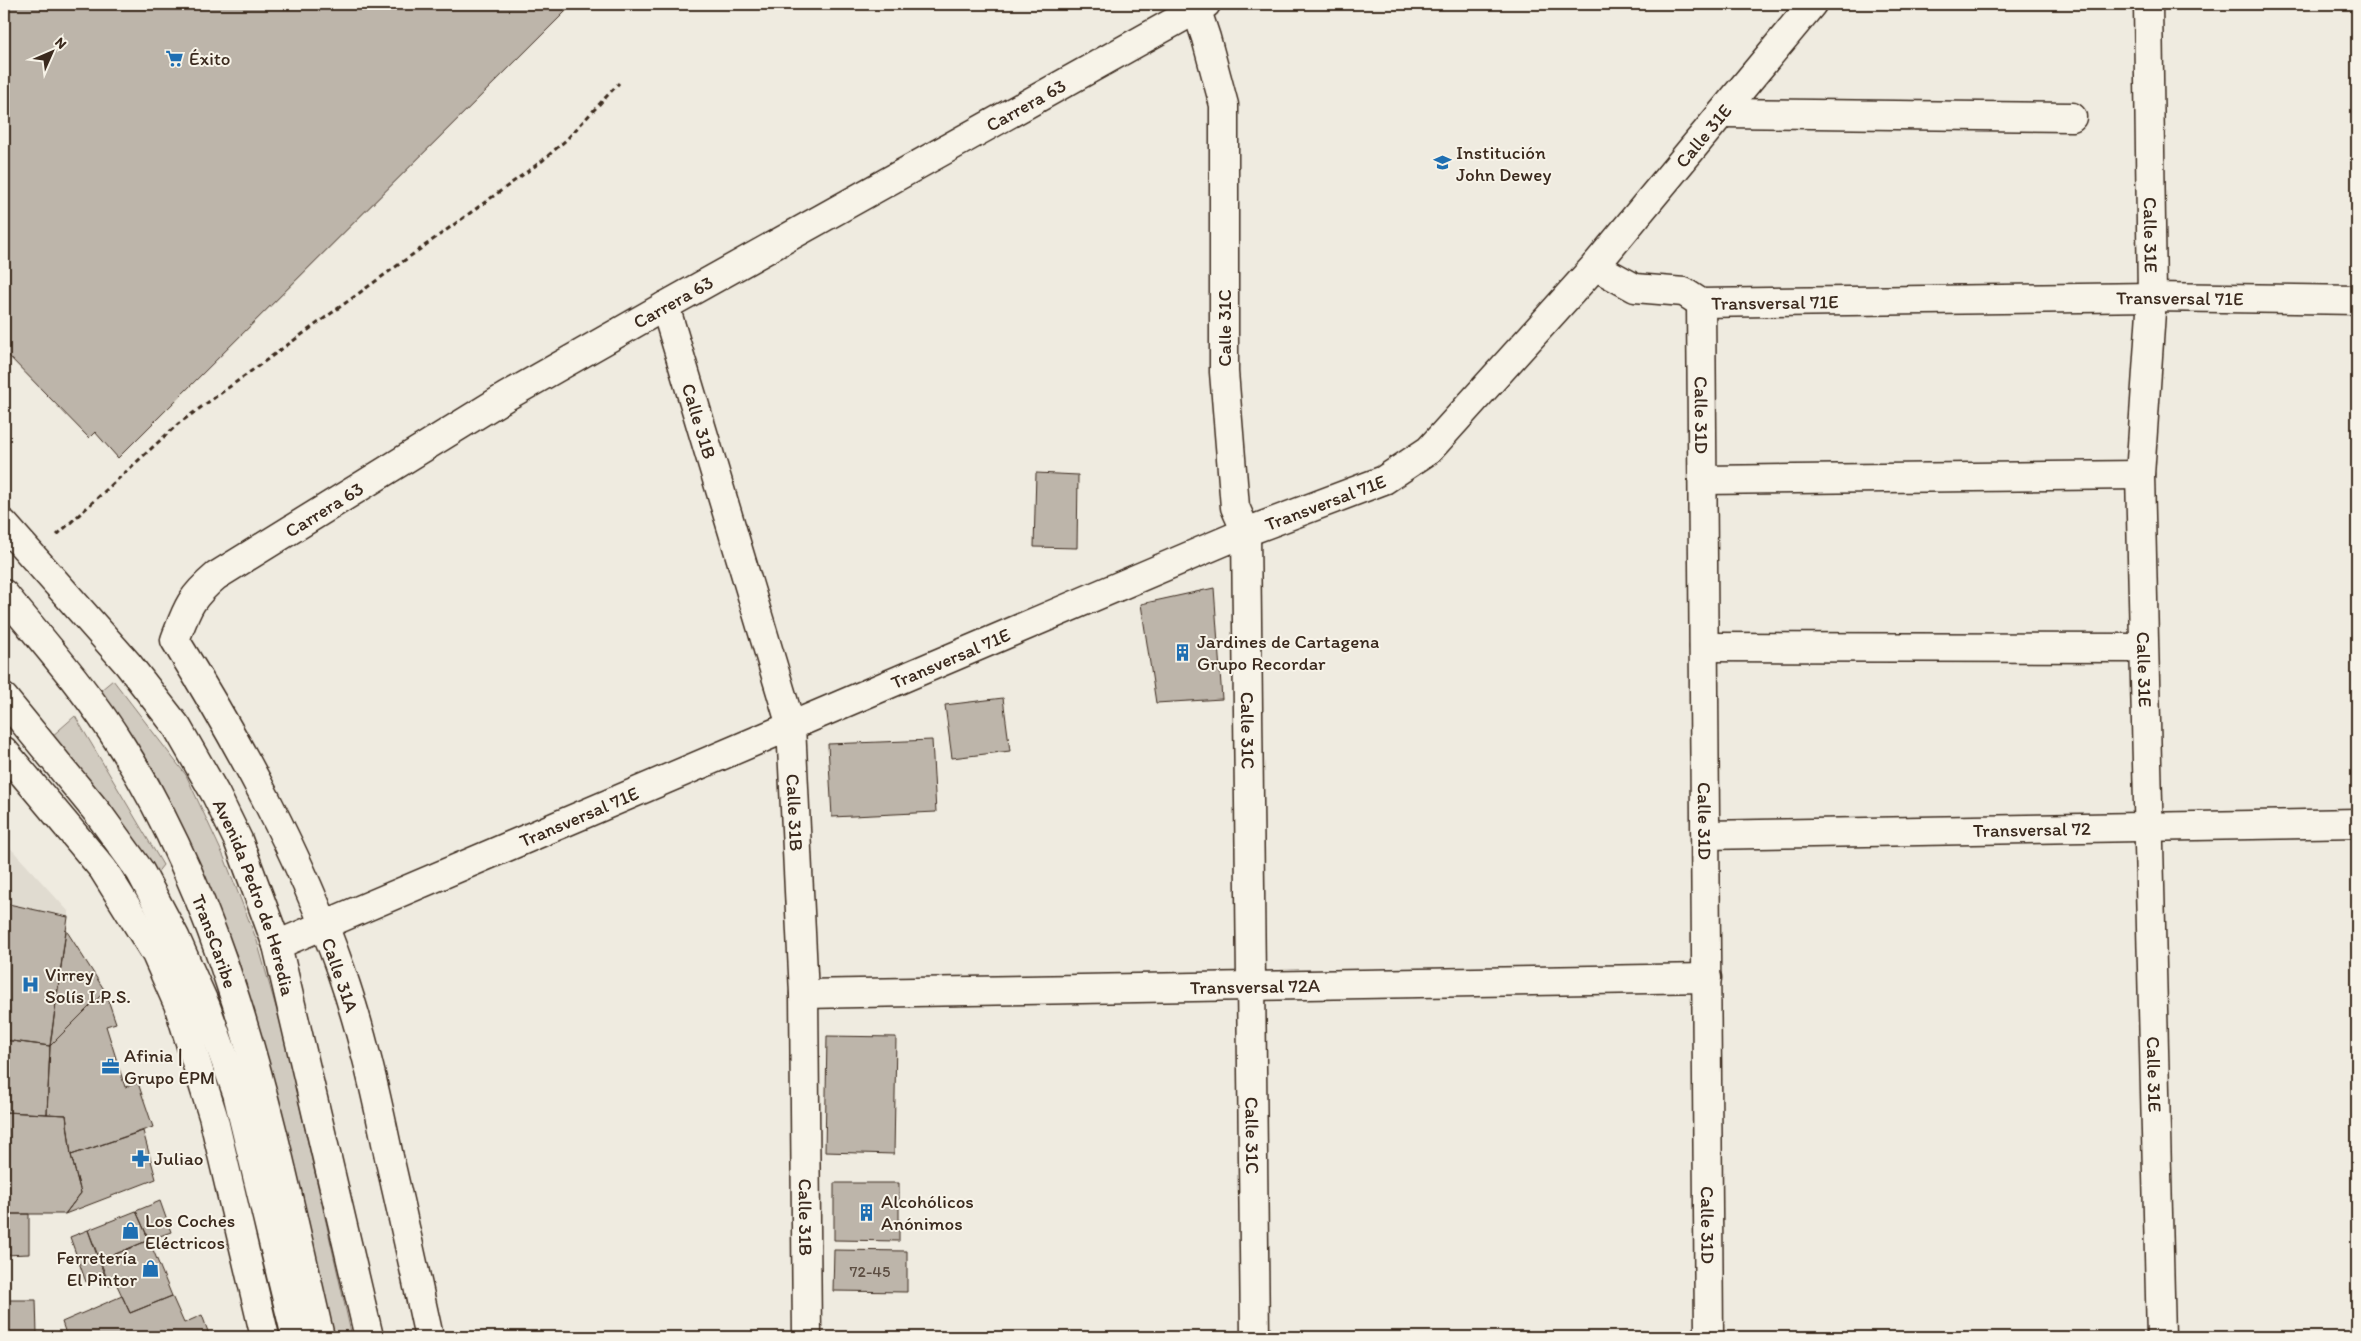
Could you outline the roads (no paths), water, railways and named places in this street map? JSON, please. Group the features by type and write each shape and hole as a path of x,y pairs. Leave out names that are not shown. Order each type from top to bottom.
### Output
{"main road":[{"name":"Calle 31E","path":"1595,266 1812,4"},
{"name":"Calle 31E","path":"2148,4 2152,297 2140,474 2142,648 2161,1337"},
{"name":"Carrera 63","path":"175,640 188,606 198,592 216,576 507,396 1201,7"},
{"name":"Calle 31C","path":"1201,7 1206,38 1224,105 1224,372 1236,507 1246,532 1255,1337"},
{"path":"1723,113 2072,117"},
{"name":"Transversal 71E","path":"277,945 1246,532 1384,480 1428,450 1595,266 1635,288 1684,292 1701,303 2152,297 2357,300"},
{"name":"Calle 31D","path":"1701,303 1710,1337"},
{"name":"Calle 31B","path":"665,306 792,726 804,994 807,1337"},
{"path":"1703,480 2140,474"},
{"name":"Avenida Pedro de Heredia","path":"4,524 128,664 177,727 216,795 238,840 277,945 369,1337"},
{"name":"TransCaribe","path":"8,599 90,698 127,754 172,836 193,881 231,982 266,1101 320,1337"},
{"name":"Calle 31A","path":"175,640 222,714 258,783 294,857 343,978 374,1088 429,1337"},
{"path":"1704,648 2142,648"},
{"name":"TransCaribe","path":"4,698 98,812 140,871 175,937 206,1007 237,1093 296,1337"},
{"path":"11,760 103,869 156,954 178,1004 211,1106 265,1337"},
{"name":"Transversal 72","path":"1706,836 2357,823"},
{"name":"Transversal 72A","path":"804,994 1252,984 1707,978"}],"place":[{"name":"Éxito","path":"175,58"},
{"name":"Institución John Dewey","path":"1442,163"},
{"name":"Jardines de Cartagena Grupo Recordar","path":"1183,652"},
{"name":"Virrey Solís I.P.S.","path":"31,985"},
{"name":"Afinia | Grupo EPM","path":"110,1066"},
{"name":"Juliao","path":"140,1158"},
{"name":"Alcohólicos Anónimos","path":"867,1212"},
{"name":"Los Coches Eléctricos","path":"131,1231"},
{"name":"Ferretería El Pintor","path":"151,1268"}]}
